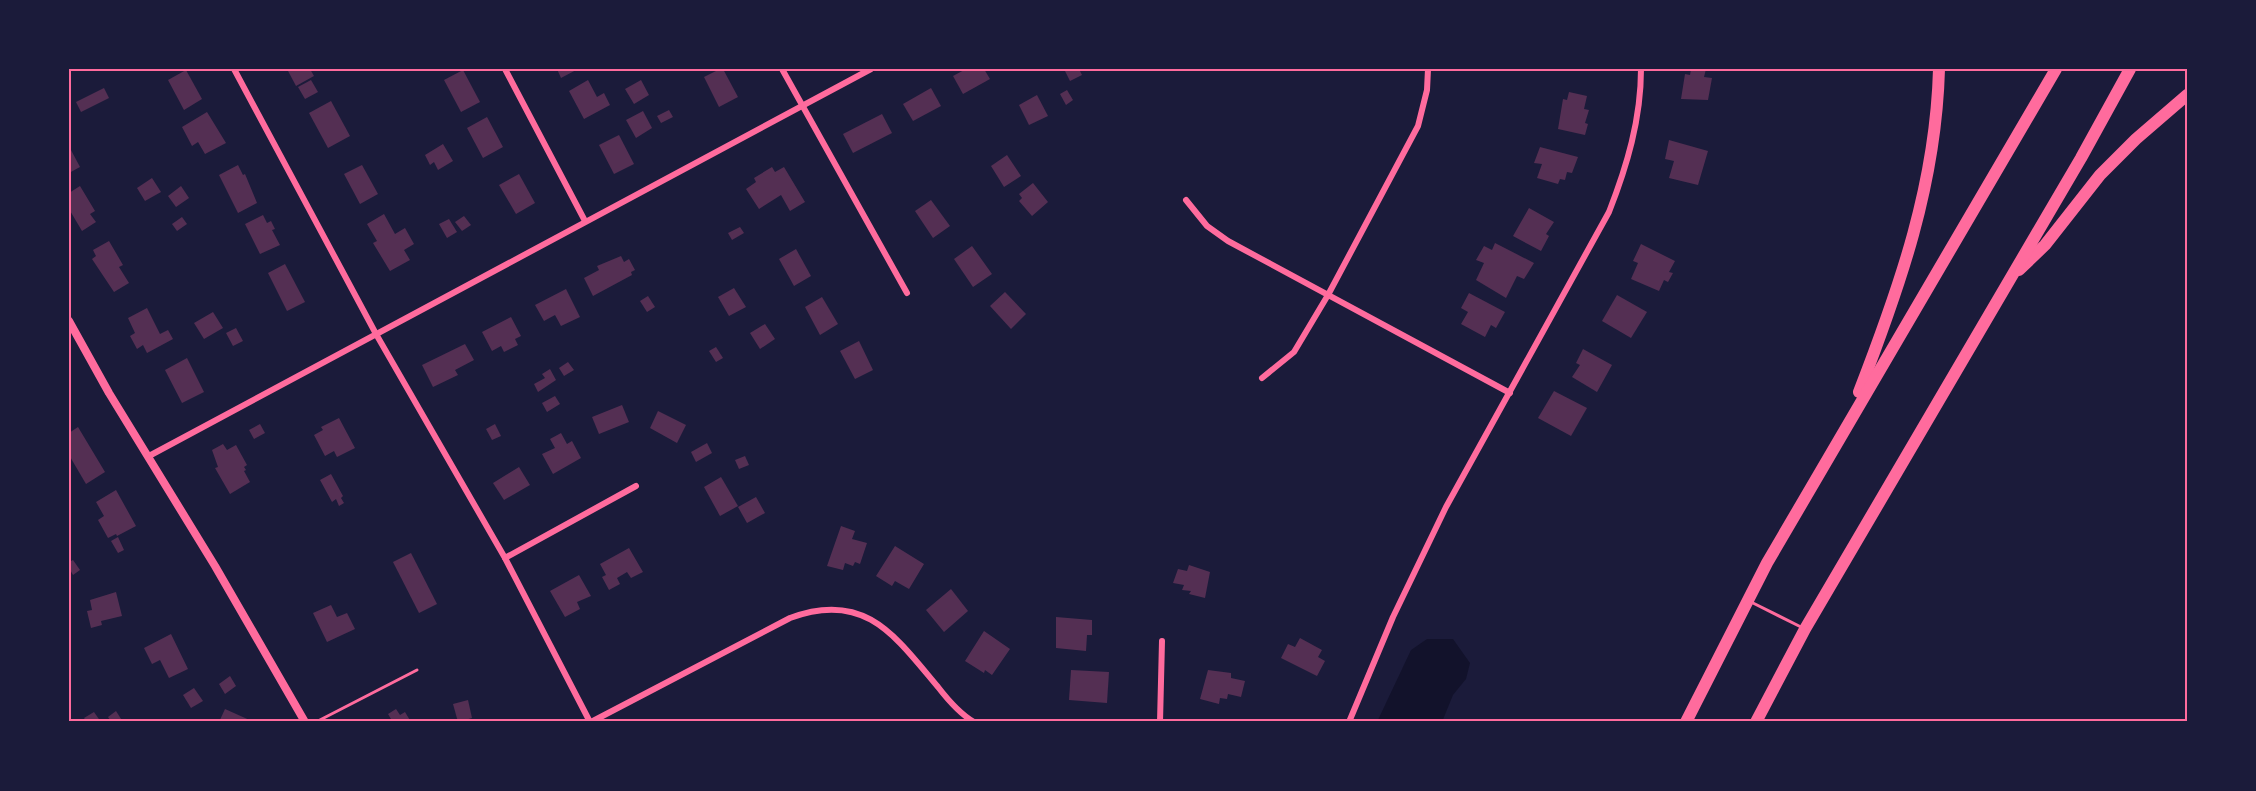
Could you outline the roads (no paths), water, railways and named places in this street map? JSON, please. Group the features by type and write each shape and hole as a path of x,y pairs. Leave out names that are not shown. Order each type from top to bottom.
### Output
{"highway":[{"path":"1846,425 1892,308 1920,215 1935,136 1939,69"},
{"path":"1686,722 1746,600 1846,425 2056,69"},
{"path":"1756,722 1805,629 2081,158 2130,69"},
{"path":"2007,281 2045,245 2100,175 2136,138 2187,95"}],"street":[{"path":"234,69 376,334 505,558 591,722 790,618 806,612 824,610 844,610 880,624 894,635 957,708 974,722"},
{"path":"505,69 585,221"},
{"path":"782,69 908,293"},
{"path":"149,456 871,69"},
{"path":"1262,378 1294,352 1328,295 1418,126 1428,90 1428,69"},
{"path":"1349,722 1446,507 1594,241 1618,190 1633,137 1641,69"},
{"path":"1186,200 1207,226 1217,234 1510,393"},
{"path":"69,321 109,393 215,566 305,722"},
{"path":"505,558 636,486"},
{"path":"1160,722 1162,641"}],"lane":[{"path":"1746,600 1805,629"},
{"path":"316,722 417,670"}]}
